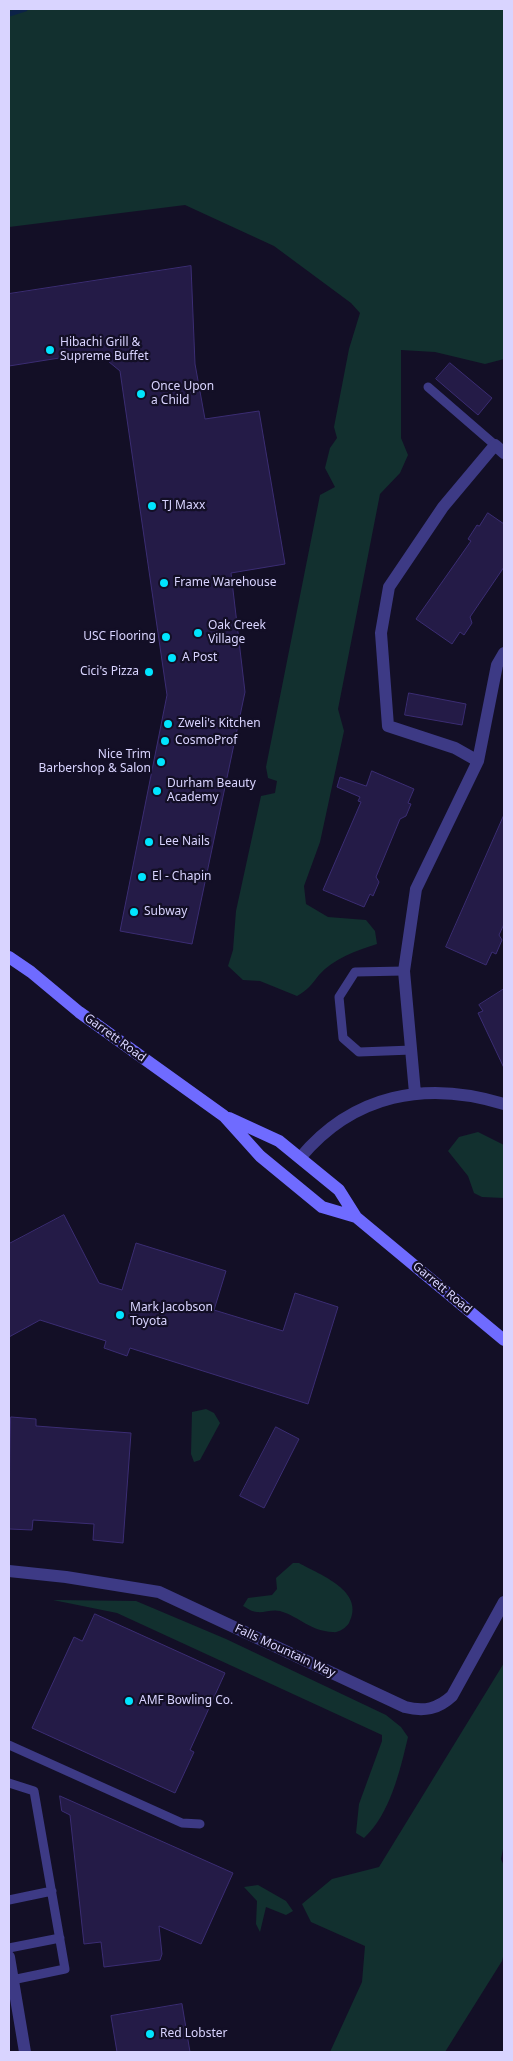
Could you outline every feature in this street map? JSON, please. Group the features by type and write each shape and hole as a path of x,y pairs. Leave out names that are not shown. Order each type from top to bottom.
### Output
{"street":[{"path":"478,761 455,748 388,726 381,633 389,587 443,507 499,449"},
{"path":"415,1093 404,971 416,889 478,761 497,665 504,653"},
{"name":"Garrett Road","path":"9,957 31,972 79,1012 224,1116 279,1141 339,1190 356,1217 504,1340"},
{"path":"300,1158 323,1133 342,1119 390,1098 415,1093 461,1095 488,1099 504,1104"},
{"name":"Garrett Road","path":"224,1116 260,1156 322,1207 356,1217"},
{"name":"Falls Mountain Way","path":"9,1571 75,1578 158,1592 405,1707 420,1711 443,1705 452,1696 504,1602"},
{"path":"9,1958 25,2052"}],"lane":[{"path":"428,387 499,449"},
{"path":"404,971 355,972 339,997 343,1038 359,1052 412,1050"},
{"path":"9,1745 182,1823 200,1824"},
{"path":"9,1783 34,1791 65,1969 12,1980"},
{"path":"9,1900 52,1891"},
{"path":"9,1948 60,1938"}],"green space":[{"path":"9,9 504,9 504,359 485,364 435,352 401,350 401,438 408,455 400,473 380,494 338,709 344,731 320,842 304,886 306,904 328,917 366,920 375,931 377,944 354,952 331,964 307,989 297,996 260,981 243,980 228,966 233,950 236,911 261,796 275,793 277,781 268,778 266,767 320,495 335,487 325,468 330,448 337,438 334,427 349,349 360,313 351,303 274,246 185,205 9,227"},
{"path":"478,1132 504,1145 504,1198 482,1197 474,1193 468,1176 448,1151 459,1137"},
{"path":"206,1409 214,1413 220,1423 200,1460 194,1462 191,1454 192,1412"},
{"path":"293,1563 299,1563 329,1579 346,1593 351,1602 353,1612 349,1623 344,1628 335,1632 325,1631 280,1611 255,1612 243,1606 248,1598 272,1595 277,1589 276,1578"},
{"path":"53,1600 136,1601 226,1639 386,1715 401,1727 408,1737 393,1791 381,1817 364,1838 356,1833 359,1804 382,1741 382,1735 117,1613"},
{"path":"504,1663 504,1844 501,1859 504,1866 504,1953 502,1961 445,2052 330,2052 362,1982 365,1946 311,1922 302,1904 332,1879 379,1867"},
{"path":"258,1885 286,1901 293,1911 286,1915 266,1907 260,1932 256,1924 257,1901 244,1887"}],"building":[{"name":"Oak Creek Village","path":"191,266 195,364 205,419 259,411 285,564 231,573 245,692 192,944 120,931 167,695 120,371 97,352 9,366 9,294"},
{"path":"450,363 492,398 478,415 436,379"},
{"path":"488,513 504,524 504,567 470,617 472,623 464,635 460,632 452,644 416,619 471,541 468,539 477,525 479,526"},
{"path":"409,693 466,704 462,725 405,715"},
{"path":"372,771 414,789 408,803 411,804 406,816 400,819 376,877 379,882 373,896 370,894 364,907 323,890 361,802 358,801 360,797 337,787 340,777 366,786"},
{"path":"504,815 504,924 499,935 502,940 496,954 492,952 486,965 446,947"},
{"path":"504,989 504,1068 478,1013 483,1011 479,1005"},
{"name":"Mark Jacobson Toyota","path":"64,1215 99,1283 122,1290 136,1243 226,1271 214,1310 283,1331 295,1293 338,1307 308,1404 130,1348 127,1356 104,1348 106,1341 40,1320 9,1337 9,1244"},
{"path":"11,1417 36,1419 36,1426 131,1433 123,1543 93,1540 94,1524 33,1520 32,1530 9,1529"},
{"path":"276,1427 299,1439 264,1508 240,1496"},
{"name":"AMF Bowling Co.","path":"95,1614 225,1673 190,1750 194,1752 175,1793 32,1728 74,1637 82,1641"},
{"path":"60,1796 233,1873 201,1944 159,1926 162,1954 160,1960 104,1967 101,1942 84,1944 70,1815 62,1811"},
{"name":"Red Lobster","path":"182,2004 190,2052 117,2052 111,2016"}],"waterway":[{"path":"9,14 25,9"}],"place":[{"name":"Hibachi Grill & Supreme Buffet","path":"50,350"},
{"name":"Once Upon a Child","path":"141,394"},
{"name":"TJ Maxx","path":"152,506"},
{"name":"Frame Warehouse","path":"164,583"},
{"name":"Oak Creek Village","path":"198,633"},
{"name":"USC Flooring","path":"166,637"},
{"name":"A Post","path":"172,658"},
{"name":"Cici's Pizza","path":"149,672"},
{"name":"Zweli's Kitchen","path":"168,724"},
{"name":"CosmoProf","path":"165,741"},
{"name":"Nice Trim Barbershop & Salon","path":"161,762"},
{"name":"Durham Beauty Academy","path":"157,791"},
{"name":"Lee Nails","path":"149,842"},
{"name":"El - Chapin","path":"142,877"},
{"name":"Subway","path":"134,912"},
{"name":"Mark Jacobson Toyota","path":"120,1315"},
{"name":"AMF Bowling Co.","path":"129,1701"},
{"name":"Red Lobster","path":"150,2034"}]}
